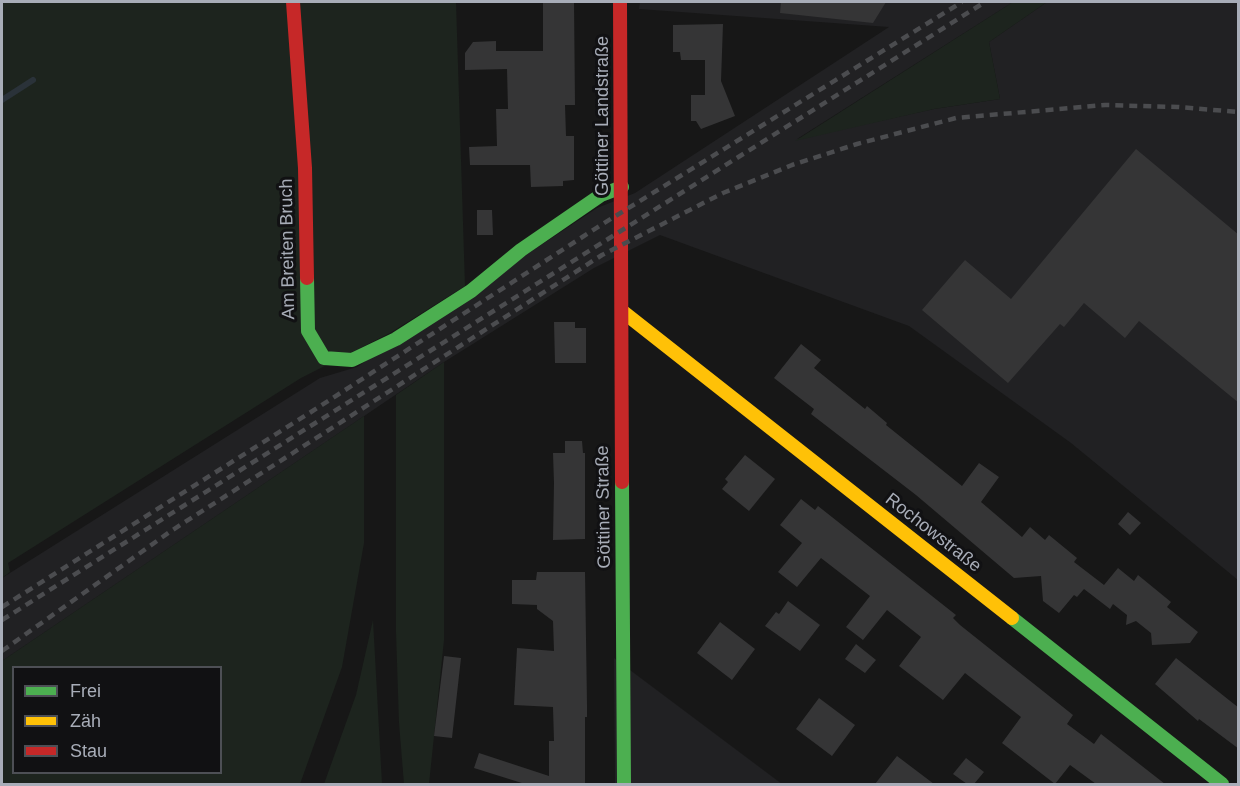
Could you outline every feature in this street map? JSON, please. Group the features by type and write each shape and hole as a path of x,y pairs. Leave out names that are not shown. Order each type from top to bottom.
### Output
{"street":[{"name":"Am Breiten Bruch","path":"293,2 305,168 308,331 324,358 352,360 396,339 471,291 521,250 601,195 622,187"},
{"name":"Göttiner Landstraße","path":"620,2 621,230"},
{"name":"Göttiner Straße","path":"621,230 624,784"},
{"name":"Rochowstraße","path":"622,310 1222,784"}],"shaded area":[{"path":"2,2 456,2 465,286 390,333 301,378 8,563 10,572 2,578"},
{"path":"640,2 1013,2 797,139 934,109 1000,99 989,42 1047,2 1238,2 1238,580 1071,443 909,326 660,235 594,268 444,362 2,661 2,578 320,378 357,367 597,208 635,193 889,27 639,9"},
{"path":"1013,2 1047,2 989,42 1000,99 934,109 795,141"},
{"path":"444,362 444,640 429,784 404,784 396,632 396,395"},
{"path":"364,416 364,543 342,667 300,784 2,784 2,661"},
{"path":"373,620 382,784 324,784 356,695"},
{"path":"614,658 782,784 615,784"}],"building":[{"path":"543,2 574,2 575,105 565,105 566,136 574,136 574,180 563,181 563,186 531,187 530,165 470,165 469,147 497,146 496,109 508,109 507,69 465,70 465,53 473,42 496,41 496,51 543,51"},
{"path":"781,2 886,2 873,23 780,13"},
{"path":"723,24 721,81 735,116 701,129 696,121 691,121 691,95 705,95 705,60 681,60 680,52 673,52 673,25"},
{"path":"1136,149 1239,235 1239,403 1139,321 1125,338 1084,303 1064,327 1060,324 1008,383 922,310 965,260 1011,299"},
{"path":"477,210 492,210 493,235 477,235"},
{"path":"554,322 575,322 575,328 586,328 586,363 555,363"},
{"path":"801,344 821,360 814,368 865,409 867,406 887,423 886,425 962,486 979,463 999,477 981,502 1022,537 1030,527 1045,540 1049,535 1077,558 1074,562 1104,585 1118,568 1134,581 1138,575 1171,602 1167,607 1198,632 1190,643 1152,645 1151,633 1136,621 1126,625 1127,615 1113,604 1110,609 1084,589 1077,597 1074,595 1059,613 1043,601 1041,576 1014,578 916,495 811,414 814,409 774,378"},
{"path":"565,441 582,441 583,453 585,453 585,539 553,540 553,453 565,453"},
{"path":"745,455 775,479 749,511 722,489 728,482 725,479"},
{"path":"801,499 815,510 818,506 956,615 953,618 960,625 1073,715 1067,724 1094,744 1101,734 1165,784 1096,784 1070,765 1055,784 1002,743 1021,717 965,673 943,700 899,666 921,637 887,610 863,640 846,627 870,596 821,558 797,587 778,572 802,543 780,525"},
{"path":"1128,512 1141,523 1130,535 1118,524"},
{"path":"537,572 585,572 587,717 585,717 585,784 525,784 474,768 479,753 549,776 549,741 554,741 553,707 514,705 517,648 554,651 553,621 537,609 537,605 512,604 512,580 536,580"},
{"path":"788,601 820,625 800,651 765,626 776,612 779,614"},
{"path":"720,622 755,649 732,680 697,653"},
{"path":"856,644 876,660 865,673 845,659"},
{"path":"444,656 461,658 452,738 434,736"},
{"path":"1176,658 1239,708 1239,749 1199,719 1198,721 1155,684"},
{"path":"819,698 855,725 832,756 796,729"},
{"path":"897,756 934,784 875,784"},
{"path":"966,758 984,772 974,784 967,784 953,774"}],"waterway":[{"path":"2,100 33,80"}],"railway":[{"path":"2,607 601,225 962,2"},
{"path":"2,620 985,2"},
{"path":"2,651 171,531 602,255 723,193 792,165 857,144 956,118 1105,105 1178,107 1238,112"}],"traffic: fast":[{"path":"307,278 308,331 324,358 352,360 396,339 471,291 521,250 601,195 622,187"},
{"path":"622,482 624,784"},
{"path":"1012,618 1222,784"}],"traffic: slow":[{"path":"622,311 1012,618"}],"traffic: jam":[{"path":"293,2 305,168 307,278"},
{"path":"620,2 622,482"}]}
